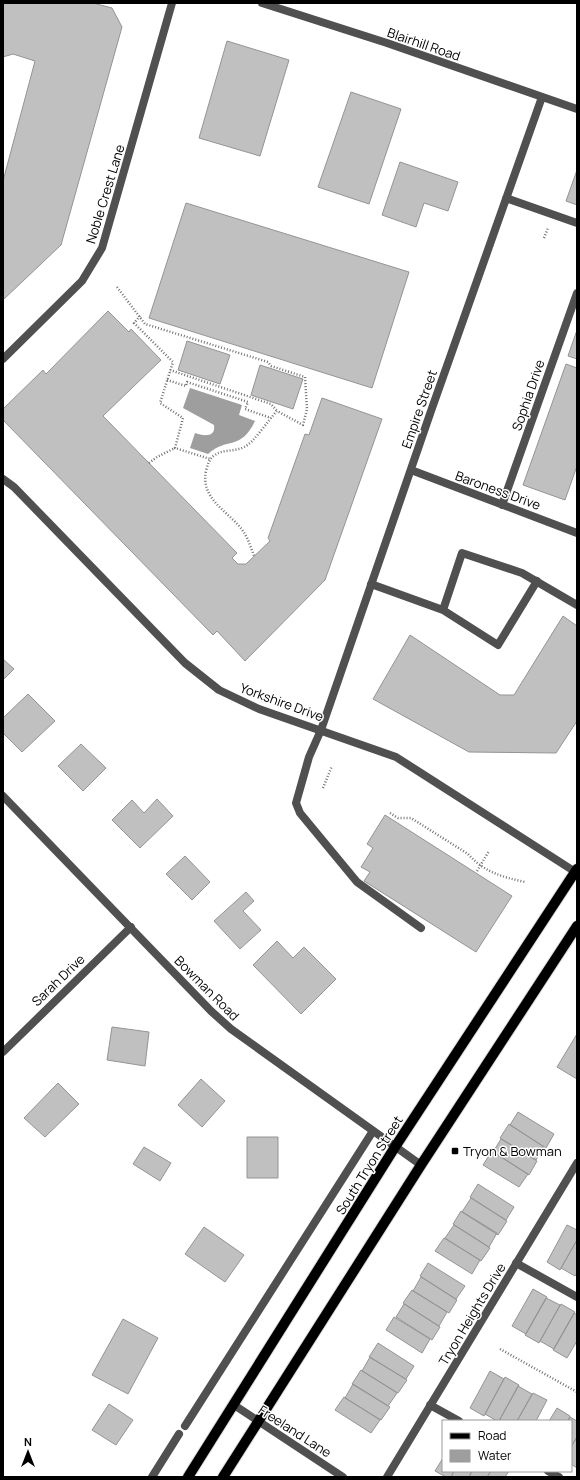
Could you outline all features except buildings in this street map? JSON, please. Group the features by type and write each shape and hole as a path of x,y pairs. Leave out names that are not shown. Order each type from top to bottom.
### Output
{"main road":[{"name":"South Tryon Street","path":"188,1477 234,1406 395,1147 576,872"},
{"path":"223,1477 421,1165 577,926"}],"street":[{"name":"Noble Crest Lane","path":"3,359 82,281 102,248 172,3"},
{"name":"Blairhill Road","path":"262,3 387,43 577,109"},
{"name":"Empire Street","path":"421,928 357,882 300,813 296,803 309,757 321,730 542,97"},
{"path":"506,198 577,223"},
{"name":"Sophia Drive","path":"502,505 577,293"},
{"name":"Baroness Drive","path":"411,470 577,533"},
{"name":"Yorkshire Drive","path":"3,479 14,487 185,663 201,677 239,700 396,757 576,872"},
{"path":"443,610 462,553 522,573 577,605"},
{"path":"371,584 443,610 498,645 537,581"},
{"name":"Bowman Road","path":"3,796 211,1011 231,1029 421,1165"},
{"name":"Sarah Drive","path":"3,1052 131,927"},
{"path":"185,1426 373,1131"},
{"name":"Tryon Heights Drive","path":"387,1477 577,1163"},
{"path":"516,1263 577,1297"},
{"path":"430,1405 457,1420"},
{"name":"Freeland Lane","path":"234,1406 343,1477"},
{"path":"152,1477 179,1434"},
{"path":"550,1472 559,1477"}],"path":[{"path":"117,287 145,324 268,362 271,366 305,377 307,409 303,425 277,411 272,404 170,370"},
{"path":"140,316 134,322 172,362 160,403 183,418 175,448"},
{"path":"167,380 186,386 187,382 248,402 246,409 271,418"},
{"path":"254,556 242,530 217,506 210,496 206,485 205,475 210,459 220,452 245,447 252,442 277,411"},
{"path":"150,463 157,457 175,448 210,459"},
{"path":"323,788 332,766"},
{"path":"390,813 398,818 411,818 468,854 499,876 525,882"},
{"path":"477,871 489,850"},
{"path":"500,1349 577,1392"}],"water":[{"path":"190,388 242,405 239,415 255,421 250,430 239,440 221,446 208,454 190,448 195,433 202,435 211,434 214,429 214,425 183,408"}],"place":[{"name":"Tryon & Bowman","path":"455,1151"}]}
